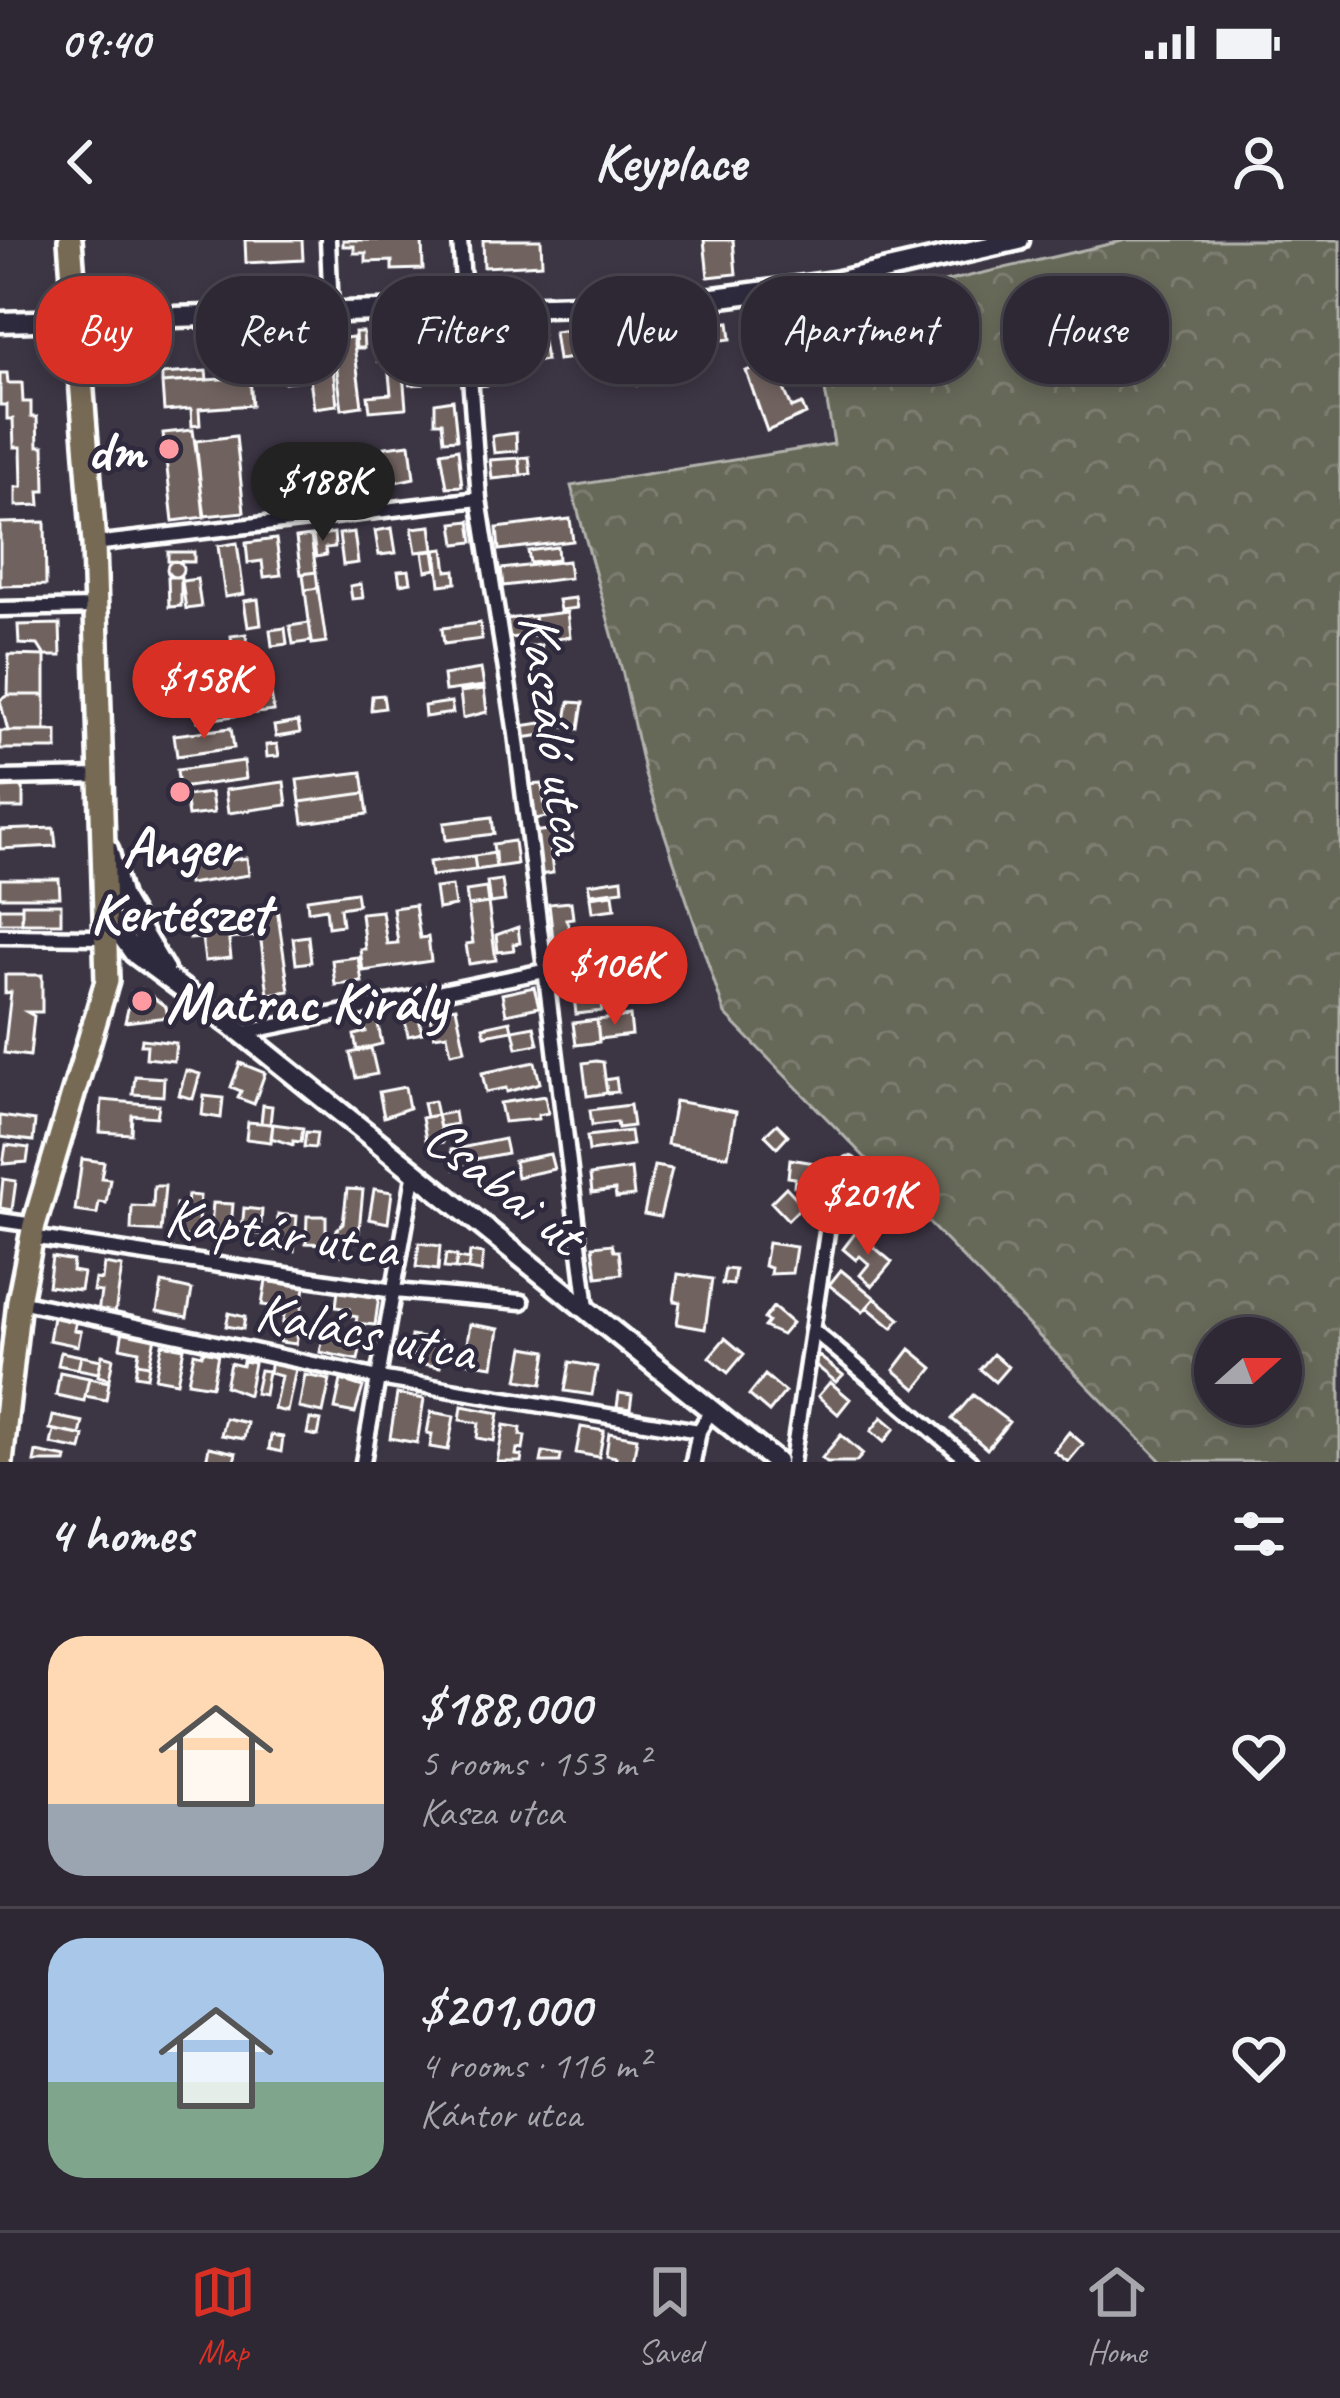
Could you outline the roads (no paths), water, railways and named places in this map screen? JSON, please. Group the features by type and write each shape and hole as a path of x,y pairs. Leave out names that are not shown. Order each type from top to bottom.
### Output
{"main road":[{"path":"70,240 74,276"},
{"path":"548,308 768,293 1019,240"},
{"path":"0,322 36,322"},
{"path":"1,1462 19,1301 33,1231 101,1006 108,961 94,544 83,384"},
{"name":"Csabai út","path":"105,840 121,898 173,984"},
{"path":"86,1050 106,914"},
{"name":"Csabai út","path":"106,914 134,953 242,1033 776,1462"},
{"path":"108,961 134,953"}],"street":[{"path":"328,240 330,276"},
{"name":"Kaszáló utca","path":"460,240 462,276"},
{"name":"Kaszáló utca","path":"469,384 479,499 516,734 587,1308"},
{"path":"94,544 479,499"},
{"path":"0,609 96,607"},
{"path":"0,778 103,776"},
{"path":"0,936 99,937"},
{"path":"242,1033 544,971"},
{"path":"792,1462 835,1180 849,1165"},
{"path":"363,1462 416,1171"},
{"name":"Kaptár utca","path":"0,1220 33,1231 394,1291 522,1302"},
{"name":"Kalács utca","path":"19,1301 379,1378 699,1431"},
{"path":"813,1330 970,1462"},
{"path":"693,1462 699,1431 712,1409"}],"place":[{"name":"dm","path":"169,449"},
{"name":"Anger Kertészet","path":"180,792"},
{"name":"Matrac Király","path":"142,1001"}]}
